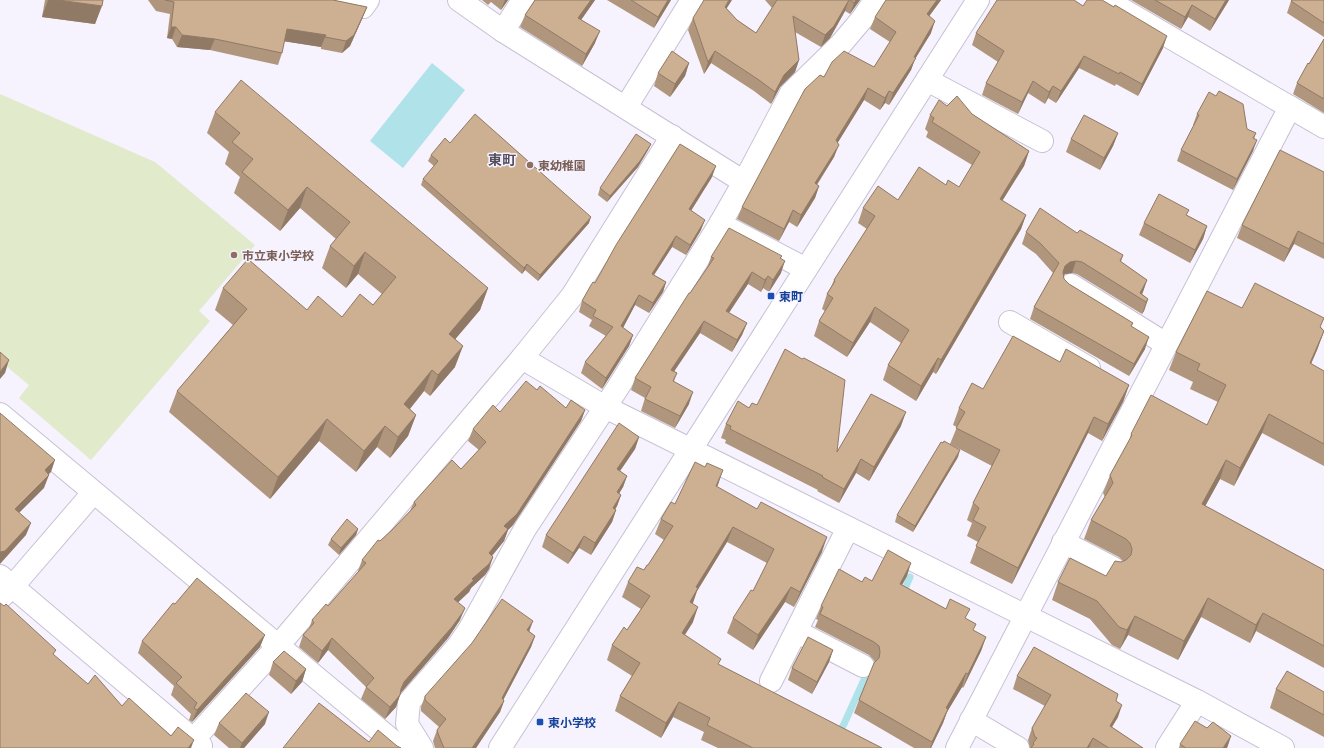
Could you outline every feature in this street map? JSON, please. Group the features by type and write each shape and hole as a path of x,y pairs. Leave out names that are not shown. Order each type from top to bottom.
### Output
{"street":[{"path":"332,0 363,7 368,0"},
{"path":"459,0 503,31 744,182"},
{"path":"503,31 523,0"},
{"path":"626,107 692,0"},
{"path":"422,748 407,724 409,702 454,651 469,630 525,529 605,407 720,224 791,93 841,44 863,18 875,0"},
{"path":"500,748 978,0"},
{"path":"1109,1 1324,127"},
{"path":"927,80 1042,141"},
{"path":"957,748 1064,542 1132,392 1166,344 1290,106"},
{"path":"93,493 4,587 198,744 278,646 522,358 572,296 672,136"},
{"path":"720,224 806,269"},
{"path":"1071,285 1166,344"},
{"path":"1010,322 1105,377"},
{"path":"522,358 605,407 1197,701 1283,748"},
{"path":"0,414 401,748"},
{"path":"771,681 848,528"},
{"path":"1064,542 1113,568"},
{"path":"796,631 863,666"},
{"path":"1167,748 1197,701"},
{"path":"971,720 1018,748"}],"green space":[{"path":"0,94 155,162 255,245 199,311 210,321 91,460 19,398 29,385 0,361"}],"water":[{"path":"432,63 465,90 403,168 370,141"}],"building":[{"path":"58,0 103,0 102,6"},
{"path":"165,0 333,0 367,7 354,35 346,41 325,37 326,35 287,29 282,53 215,39 182,35 176,27 171,27 174,2"},
{"path":"535,0 591,0 578,18 600,31 586,54 525,15"},
{"path":"631,0 668,0 658,17"},
{"path":"704,0 729,0 725,7 737,20 756,33 777,0 849,0 834,26 825,35 793,16 799,60 784,75 775,92 715,51 708,62 693,18"},
{"path":"886,0 937,0 927,14 935,21 914,57 916,58 893,93 889,91 885,98 868,88 836,140 839,145 815,183 819,186 801,215 793,210 784,229 742,207 805,89 820,75 824,77 832,62 844,51 874,67 896,32 875,17"},
{"path":"997,0 1074,0 1083,6 1087,0 1102,0 1114,7 1115,5 1167,36 1142,84 1120,72 1119,74 1084,56 1061,91 1053,86 1049,92 1033,81 1022,102 986,83 1004,51 976,33"},
{"path":"1155,0 1226,0 1215,19 1192,5 1185,17"},
{"path":"1324,0 1324,23 1291,1"},
{"path":"1324,39 1324,99 1297,83"},
{"path":"672,51 689,63 675,84 658,73"},
{"path":"241,80 488,288 449,334 463,346 438,375 432,370 404,404 416,415 398,437 385,426 364,451 327,419 278,477 177,391 247,309 223,288 248,259 307,310 318,296 342,317 360,294 373,305 396,277 365,252 354,266 330,246 350,222 307,187 288,210 242,172 253,159 232,142 240,133 215,112"},
{"path":"1219,91 1243,104 1247,129 1256,133 1253,138 1257,140 1237,179 1181,150 1199,115 1197,114 1209,92 1216,96"},
{"path":"957,96 972,114 1029,151 1000,199 1026,215 941,360 938,358 921,386 888,365 909,330 875,307 853,343 819,321 833,298 827,294 835,281 834,280 875,216 863,208 878,186 898,200 919,167 946,185 948,180 959,187 980,152 932,122 934,118 930,115 939,100 947,106"},
{"path":"475,114 591,217 540,275 527,264 524,268 423,179 438,161 431,155 445,138 450,143"},
{"path":"1084,115 1118,133 1104,158 1071,139"},
{"path":"636,134 651,144 640,161 610,196 600,188"},
{"path":"680,144 716,166 689,209 705,220 690,245 676,236 652,274 666,282 653,303 639,295 621,326 633,335 606,378 585,362 613,327 593,316 596,310 582,301 593,282 595,283 616,245"},
{"path":"1280,150 1324,172 1324,244 1298,231 1289,249 1242,225"},
{"path":"1159,194 1189,210 1186,215 1207,226 1195,250 1144,223"},
{"path":"1040,208 1077,233 1080,230 1123,255 1120,261 1147,280 1140,293 1148,299 1146,302 1082,262 1070,262 1065,266 1063,272 1064,279 1069,284 1133,323 1131,326 1149,337 1134,364 1034,307 1059,263 1040,243 1026,232"},
{"path":"729,228 782,256 780,258 785,261 773,280 768,276 765,280 752,272 726,311 747,323 737,340 704,321 671,370 677,373 673,381 693,392 680,416 645,399 651,387 635,378 689,293 714,258 711,257"},
{"path":"1255,283 1324,318 1320,327 1324,331 1310,363 1324,371 1324,444 1269,414 1240,468 1226,460 1202,504 1324,570 1324,646 1263,613 1256,625 1208,598 1184,641 1135,616 1127,630 1119,627 1097,601 1058,582 1070,558 1106,576 1115,561 1121,562 1126,560 1131,555 1132,549 1130,543 1126,539 1091,520 1113,483 1110,475 1132,435 1131,434 1151,395 1207,425 1226,385 1197,370 1200,364 1176,352 1207,291 1242,308"},
{"path":"1013,336 1060,362 1066,349 1129,385 1108,424 1094,417 1018,568 976,546 986,527 973,520 979,508 973,503 1000,450 956,428 965,412 959,408 972,383 983,389"},
{"path":"785,349 845,380 837,452 871,394 906,412 874,467 861,459 844,489 822,477 823,476 730,429 731,426 726,424 738,401 749,408 752,403 757,405"},
{"path":"0,352 9,360 0,372"},
{"path":"526,381 537,390 540,386 566,408 571,400 585,410 517,514 504,526 508,529 489,553 493,557 489,564 472,579 474,580 454,599 465,608 463,612 452,627 404,682 400,695 390,707 366,687 374,678 332,638 322,651 303,635 314,623 312,620 326,604 328,606 366,563 362,560 378,540 380,541 392,530 416,505 414,502 452,460 461,469 486,442 473,429 493,405 500,412"},
{"path":"0,413 55,460 45,470 49,475 15,509 31,523 5,551 0,552"},
{"path":"619,423 639,437 617,469 627,476 617,492 621,495 613,508 616,510 595,543 584,536 573,553 546,535"},
{"path":"944,441 960,450 915,526 897,515 941,442 943,443"},
{"path":"695,462 705,467 707,463 723,470 716,486 757,509 761,502 827,537 800,592 791,587 758,635 733,618 751,590 753,591 774,549 733,527 696,587 698,588 690,602 698,607 682,633 721,659 718,664 882,748 753,748 707,725 710,718 679,702 666,723 620,696 640,663 612,645 624,627 627,630 650,596 628,582 637,567 644,570 673,526 661,519 671,502 675,504"},
{"path":"347,519 358,529 341,548 331,539"},
{"path":"888,550 911,563 900,584 946,609 950,599 970,609 965,618 976,624 973,630 986,637 968,674 966,673 946,708 948,709 932,742 859,700 874,663 879,658 879,646 820,614 823,607 821,606 839,569 862,582 865,577 872,581"},
{"path":"197,578 265,635 197,710 194,708 197,703 176,683 182,677 142,641 173,603 175,604"},
{"path":"502,599 533,621 527,630 535,636 502,698 504,701 472,748 444,748 437,730 446,719 425,700 425,696 472,643"},
{"path":"0,603 4,606 6,604 56,650 53,654 88,684 95,675 122,706 129,698 171,736 178,727 194,740 188,748 0,748"},
{"path":"808,637 833,650 817,682 792,668"},
{"path":"1034,647 1118,694 1116,701 1122,705 1110,726 1143,748 1109,748 1093,738 1087,748 1031,748 1037,738 1035,737 1032,728 1051,695 1017,676"},
{"path":"284,651 306,669 296,681 273,662"},
{"path":"1287,671 1324,692 1324,715 1276,689"},
{"path":"246,693 269,712 242,743 219,723"},
{"path":"319,703 369,742 378,730 401,748 283,748"},
{"path":"1195,721 1207,728 1213,722 1231,736 1223,748 1186,748 1180,744"}],"waterway":[{"path":"902,596 910,577"},
{"path":"830,748 844,724 877,651"}],"place":[{"name":"東幼稚園","path":"530,165"},
{"name":"市立東小学校","path":"234,255"},
{"name":"東町","path":"771,296"},
{"name":"東小学校","path":"540,722"}],"district":[{"name":"東町","path":"502,159"}]}
